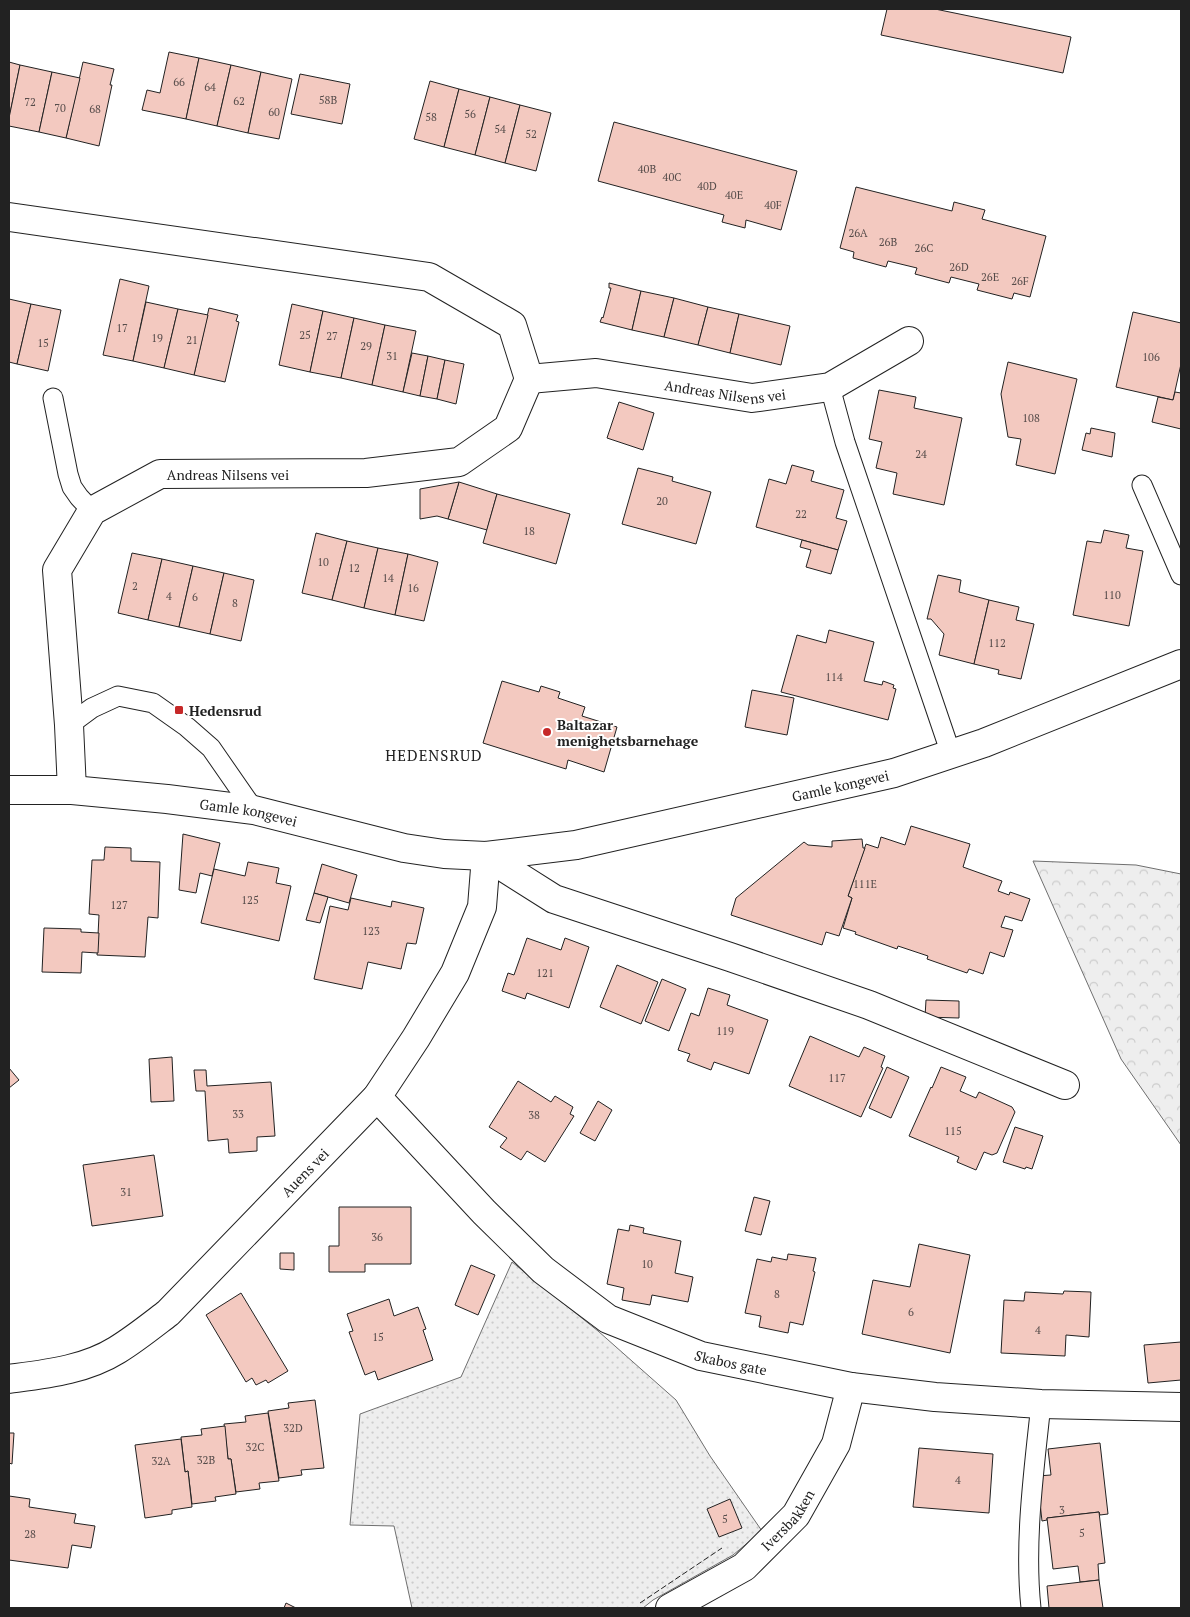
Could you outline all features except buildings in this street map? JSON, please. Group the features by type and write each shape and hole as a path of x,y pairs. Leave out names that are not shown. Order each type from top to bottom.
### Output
{"street":[{"path":"9,217 429,276 512,325 528,379"},
{"name":"Andreas Nilsens vei","path":"92,510 160,474 366,473 459,462 508,428 528,379 596,373 752,398 830,388 909,341"},
{"path":"72,790 57,570 92,510"},
{"name":"Gamle kongevei","path":"9,790 72,790 254,810 404,848 444,854 486,856 576,845 894,773 1008,733 1181,664"},
{"name":"Gamle kongevei","path":"486,856 554,899 869,1005 1065,1085"},
{"name":"Auens vei","path":"9,1379 60,1371 87,1364 116,1351 138,1336 168,1313 377,1097 416,1038 455,973 482,907 486,856"},
{"name":"Skabos gate","path":"377,1097 484,1212 543,1270 608,1320 701,1356 851,1387 935,1397 1041,1404 1181,1407"},
{"name":"Iversbakken","path":"670,1608 744,1567 796,1515 836,1444 851,1387"}],"lane":[{"path":"830,388 845,442 951,754"},
{"path":"53,398 72,487 92,510"},
{"path":"1142,485 1181,575"},
{"path":"69,726 92,708 118,696 153,703 187,727 211,748 254,810"},
{"path":"1031,1608 1029,1565 1031,1501 1041,1404"}],"green space":[{"path":"1033,861 1136,865 1181,874 1181,1145 1121,1059"},
{"path":"512,1262 598,1331 676,1400 710,1456 762,1531 733,1555 653,1600 643,1608 412,1608 394,1526 350,1525 360,1414 461,1377"}],"fence":[{"path":"640,1603 722,1548"}],"place":[{"name":"Hedensrud","path":"179,710"},
{"name":"Baltazar menighetsbarnehage","path":"547,732"}],"district":[{"name":"HEDENSRUD","path":"434,755"}]}
